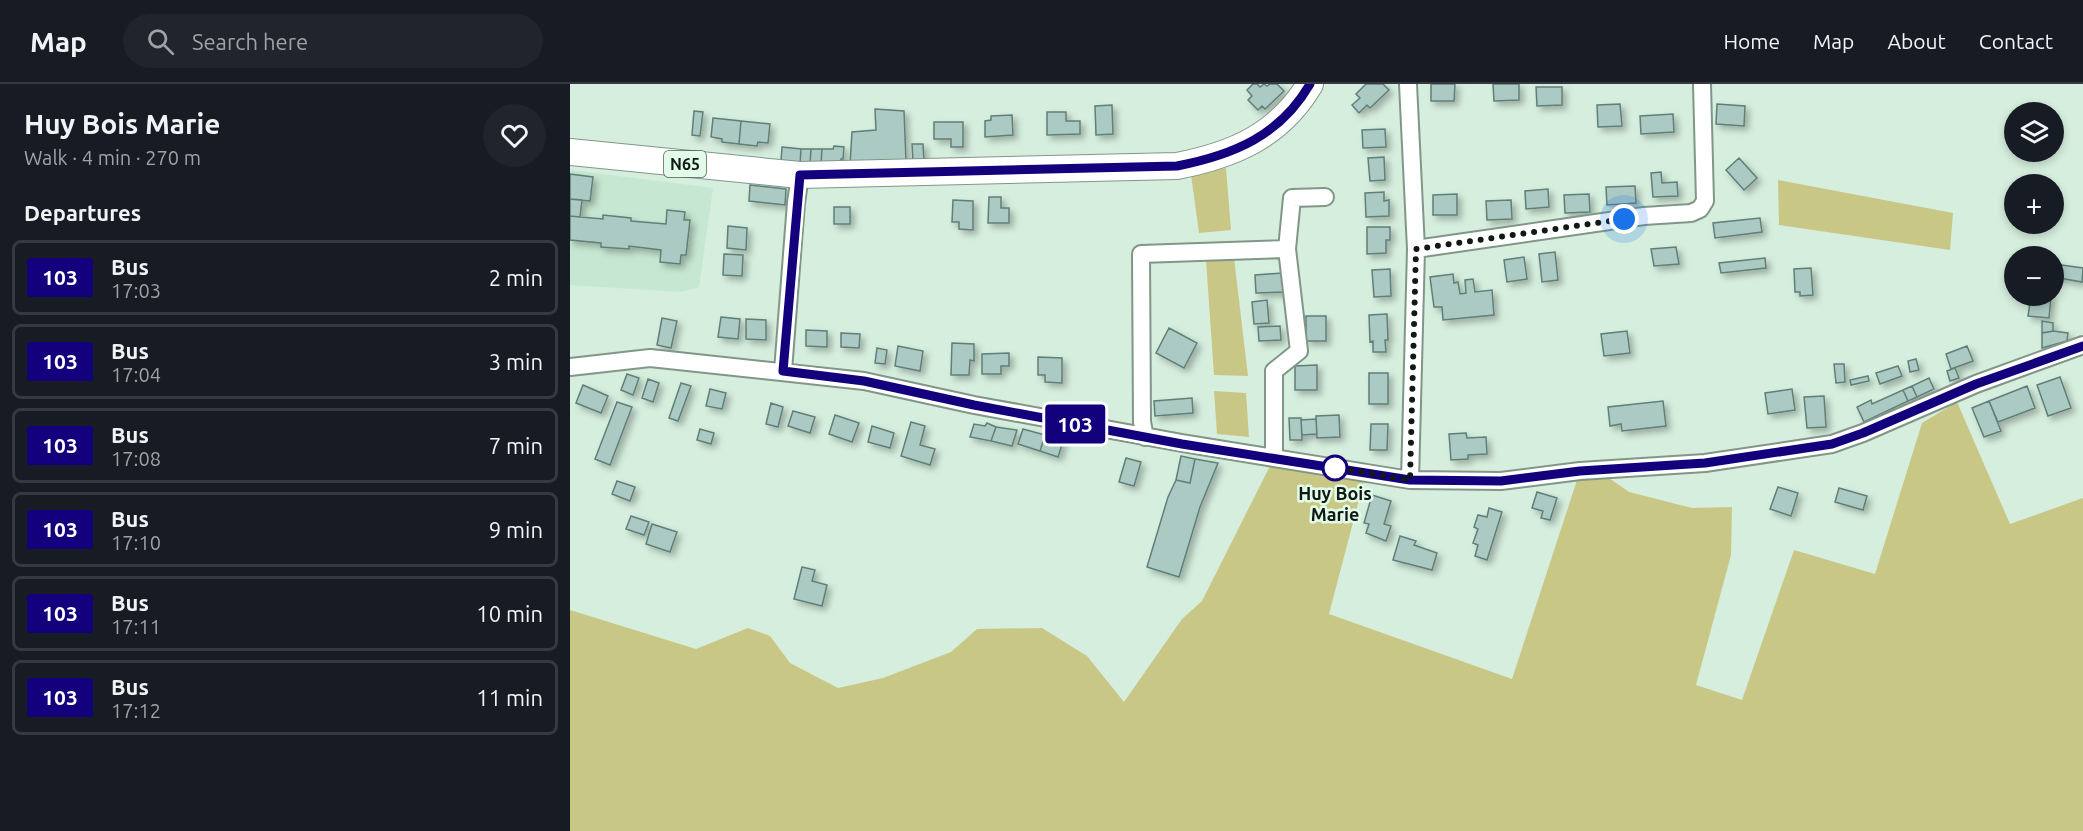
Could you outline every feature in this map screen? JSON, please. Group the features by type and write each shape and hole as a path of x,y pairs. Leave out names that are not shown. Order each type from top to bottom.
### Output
{"main road":[{"name":"N65","path":"570,153 800,175 1177,166 1208,160 1252,142 1292,111 1310,84"}],"street":[{"path":"1408,84 1416,249 1410,480"},
{"path":"1416,249 1644,216 1691,213 1700,209 1705,201 1702,84"},
{"path":"783,371 800,175"},
{"path":"1274,458 1274,371 1299,351 1287,249 1292,198 1325,197"},
{"path":"1145,437 1142,422 1141,254 1287,249"},
{"path":"570,367 650,358 783,371 864,381 974,405 1145,437 1410,480 1501,481 1580,471 1705,463 1832,444 1976,384 2083,345"}],"shaded area":[{"path":"1226,168 1231,230 1199,233 1191,175"},
{"path":"570,170 713,188 699,287 681,292 570,285"},
{"path":"1778,180 1953,213 1950,250 1779,225"},
{"path":"1234,258 1248,376 1214,375 1206,260"},
{"path":"1214,391 1246,393 1249,437 1217,434"},
{"path":"1957,402 2010,524 2083,498 2083,831 570,831 570,610 696,649 748,628 770,636 790,663 838,688 883,678 951,652 977,629 1042,628 1087,656 1124,702 1182,619 1202,601 1274,458 1366,473 1329,614 1512,679 1580,471 1606,476 1629,492 1692,508 1732,507 1731,555 1696,685 1742,700 1794,550 1875,574 1922,423"}],"building":[{"path":"1253,84 1260,87 1264,84 1267,86 1277,84 1284,91 1265,109 1262,106 1258,110 1248,100 1252,96 1247,90"},
{"path":"1366,84 1383,84 1389,90 1370,108 1367,105 1359,113 1352,105 1360,98 1356,94"},
{"path":"1431,84 1455,84 1454,101 1431,101"},
{"path":"1493,84 1519,84 1519,100 1494,101"},
{"path":"1536,87 1562,87 1562,105 1537,106"},
{"path":"1620,104 1622,126 1598,127 1597,105"},
{"path":"1717,104 1745,106 1744,126 1716,124"},
{"path":"1112,105 1113,134 1096,135 1095,106"},
{"path":"875,109 904,111 906,161 850,164 852,132 876,130"},
{"path":"694,111 703,112 700,136 692,135"},
{"path":"1047,112 1066,112 1066,121 1080,121 1080,134 1047,135"},
{"path":"1673,114 1674,132 1641,134 1640,116"},
{"path":"1012,115 1013,135 985,137 985,121 991,120 991,116"},
{"path":"713,118 741,121 739,144 722,142 722,139 711,137"},
{"path":"741,121 770,124 768,143 758,142 757,146 739,144"},
{"path":"934,122 963,122 963,147 951,147 951,139 934,139"},
{"path":"1385,129 1386,147 1363,148 1362,130"},
{"path":"912,144 923,144 924,161 913,161"},
{"path":"834,146 844,147 840,165 821,164 822,149 833,149"},
{"path":"782,147 801,149 800,164 781,162"},
{"path":"801,149 811,149 810,164 800,164"},
{"path":"811,149 822,149 821,164 810,164"},
{"path":"1384,157 1385,180 1370,181 1368,158"},
{"path":"1739,158 1757,178 1744,190 1726,170"},
{"path":"1661,172 1662,183 1677,182 1678,196 1653,197 1651,173"},
{"path":"570,174 593,177 590,201 570,199"},
{"path":"750,185 786,189 785,205 749,201"},
{"path":"1635,186 1636,203 1607,205 1606,187"},
{"path":"1548,189 1549,207 1526,209 1525,191"},
{"path":"1384,192 1384,201 1389,200 1389,216 1366,217 1365,193"},
{"path":"1457,194 1457,215 1433,215 1433,195"},
{"path":"1589,194 1590,212 1565,213 1564,195"},
{"path":"989,197 1001,197 1001,208 1009,208 1009,223 988,223"},
{"path":"570,199 582,200 580,217 570,216"},
{"path":"953,200 973,201 973,230 959,229 959,222 952,222"},
{"path":"1511,200 1512,219 1487,220 1486,201"},
{"path":"834,207 850,207 850,224 834,224"},
{"path":"667,210 685,212 684,220 690,220 686,255 681,255 680,264 660,262 661,250 629,246 629,249 601,247 601,243 570,240 570,216 603,219 603,215 631,218 631,221 666,224"},
{"path":"1760,218 1762,232 1715,238 1713,223"},
{"path":"728,226 747,228 746,250 727,248"},
{"path":"1367,227 1390,227 1390,240 1386,240 1386,253 1367,254"},
{"path":"1676,247 1679,264 1654,266 1651,249"},
{"path":"1555,252 1558,280 1542,282 1539,254"},
{"path":"724,254 743,255 742,276 723,275"},
{"path":"1524,257 1527,279 1507,282 1504,260"},
{"path":"1765,258 1766,268 1721,273 1719,263"},
{"path":"2064,265 2083,268 2082,282 2064,279"},
{"path":"1811,268 1813,295 1800,296 1800,292 1795,292 1794,269"},
{"path":"1390,269 1391,296 1374,297 1372,270"},
{"path":"1282,273 1284,292 1256,293 1255,275"},
{"path":"1453,274 1454,283 1458,282 1460,294 1466,293 1465,280 1473,279 1475,292 1492,290 1494,315 1443,320 1442,307 1434,307 1430,277"},
{"path":"1267,300 1269,323 1254,324 1252,302"},
{"path":"2030,306 2050,306 2049,318 2028,316"},
{"path":"1387,314 1386,352 1373,352 1373,341 1370,342 1369,315"},
{"path":"1306,316 1326,316 1326,341 1306,341"},
{"path":"721,317 740,319 738,339 718,337"},
{"path":"662,318 677,321 671,348 657,345"},
{"path":"746,319 766,320 766,340 746,339"},
{"path":"2042,321 2053,323 2053,331 2042,333"},
{"path":"1280,326 1281,340 1259,341 1258,327"},
{"path":"1169,328 1197,343 1184,368 1156,353"},
{"path":"806,330 827,331 827,347 806,346"},
{"path":"1627,331 1630,353 1604,356 1601,334"},
{"path":"2053,331 2068,333 2067,341 2042,348 2042,333"},
{"path":"841,333 860,334 859,348 841,347"},
{"path":"952,343 974,344 974,361 970,360 969,375 951,375"},
{"path":"898,346 923,351 920,371 895,366"},
{"path":"1967,346 1973,361 1951,369 1946,354"},
{"path":"877,348 887,350 885,364 875,363"},
{"path":"1009,353 1009,366 1001,366 1001,374 982,374 982,354"},
{"path":"1038,357 1062,358 1062,383 1045,382 1045,375 1038,375"},
{"path":"1916,359 1919,370 1910,372 1908,361"},
{"path":"1834,364 1844,364 1845,382 1836,383"},
{"path":"1317,365 1317,390 1295,390 1295,366"},
{"path":"1898,366 1902,376 1880,384 1876,373"},
{"path":"1955,368 1959,378 1950,381 1947,371"},
{"path":"1369,373 1388,373 1388,404 1369,404"},
{"path":"627,374 639,378 633,395 621,390"},
{"path":"1868,376 1869,381 1851,385 1850,380"},
{"path":"2060,377 2071,408 2048,416 2037,385"},
{"path":"1929,378 1934,389 1917,397 1912,386"},
{"path":"648,379 659,383 653,402 642,398"},
{"path":"681,383 691,386 678,421 669,418"},
{"path":"583,385 608,396 601,413 576,403"},
{"path":"1912,386 1917,397 1908,401 1903,390"},
{"path":"2027,386 2035,408 1998,422 1989,401"},
{"path":"710,389 726,393 722,409 706,406"},
{"path":"1792,389 1795,410 1768,414 1765,393"},
{"path":"1903,390 1908,401 1864,422 1857,407 1871,400 1872,404"},
{"path":"1824,396 1826,427 1807,428 1804,397"},
{"path":"1192,398 1193,413 1155,416 1154,401"},
{"path":"1663,401 1666,426 1622,431 1621,424 1610,426 1608,407"},
{"path":"1989,401 2001,431 1984,437 1972,408"},
{"path":"617,402 632,407 610,465 595,459"},
{"path":"771,403 783,407 778,427 766,424"},
{"path":"793,411 815,417 810,433 788,426"},
{"path":"835,415 859,423 852,442 829,434"},
{"path":"1339,415 1340,437 1317,438 1316,416"},
{"path":"1289,418 1301,418 1302,440 1290,440"},
{"path":"1316,419 1317,434 1302,435 1301,420"},
{"path":"911,422 925,426 920,445 935,449 930,465 901,456"},
{"path":"987,423 996,427 991,441 970,437 974,424 985,426"},
{"path":"1371,424 1388,424 1387,450 1370,450"},
{"path":"872,426 894,433 890,448 868,442"},
{"path":"996,427 1017,430 1012,446 991,441"},
{"path":"700,429 714,433 711,444 697,440"},
{"path":"1023,429 1045,435 1040,451 1018,444"},
{"path":"1466,433 1467,438 1486,437 1487,454 1468,455 1468,459 1451,460 1449,434"},
{"path":"1045,435 1064,438 1058,457 1040,451"},
{"path":"1181,456 1195,459 1190,483 1176,480"},
{"path":"1126,458 1141,462 1134,486 1119,482"},
{"path":"1195,459 1218,463 1200,507 1179,577 1147,567 1168,497 1176,480 1190,483"},
{"path":"617,481 635,487 630,501 612,494"},
{"path":"1778,487 1798,493 1791,516 1770,509"},
{"path":"1839,488 1867,496 1863,510 1835,502"},
{"path":"1537,492 1557,498 1550,520 1541,518 1543,511 1532,508"},
{"path":"1372,495 1391,501 1384,524 1391,526 1386,541 1366,533 1369,524 1364,523"},
{"path":"1489,508 1502,512 1487,560 1475,556 1478,545 1473,543 1478,529 1474,527 1478,515 1487,517"},
{"path":"631,516 649,522 644,535 626,529"},
{"path":"652,524 677,532 670,552 646,544"},
{"path":"1400,536 1416,541 1414,545 1437,553 1432,570 1393,560"},
{"path":"802,567 815,570 812,581 827,585 822,606 794,599"}],"bus line":[{"name":"103","path":"1310,84 1292,111 1252,142 1208,160 1177,166 800,175 783,371 864,381 974,405 1182,444 1410,480 1501,481 1580,471 1705,463 1832,444 1976,384 2083,346"}],"place":[{"name":"Huy Bois Marie","path":"1335,468"}],"route":[{"path":"1335,468 1327,466 1410,480 1416,249 1624,219"}]}
